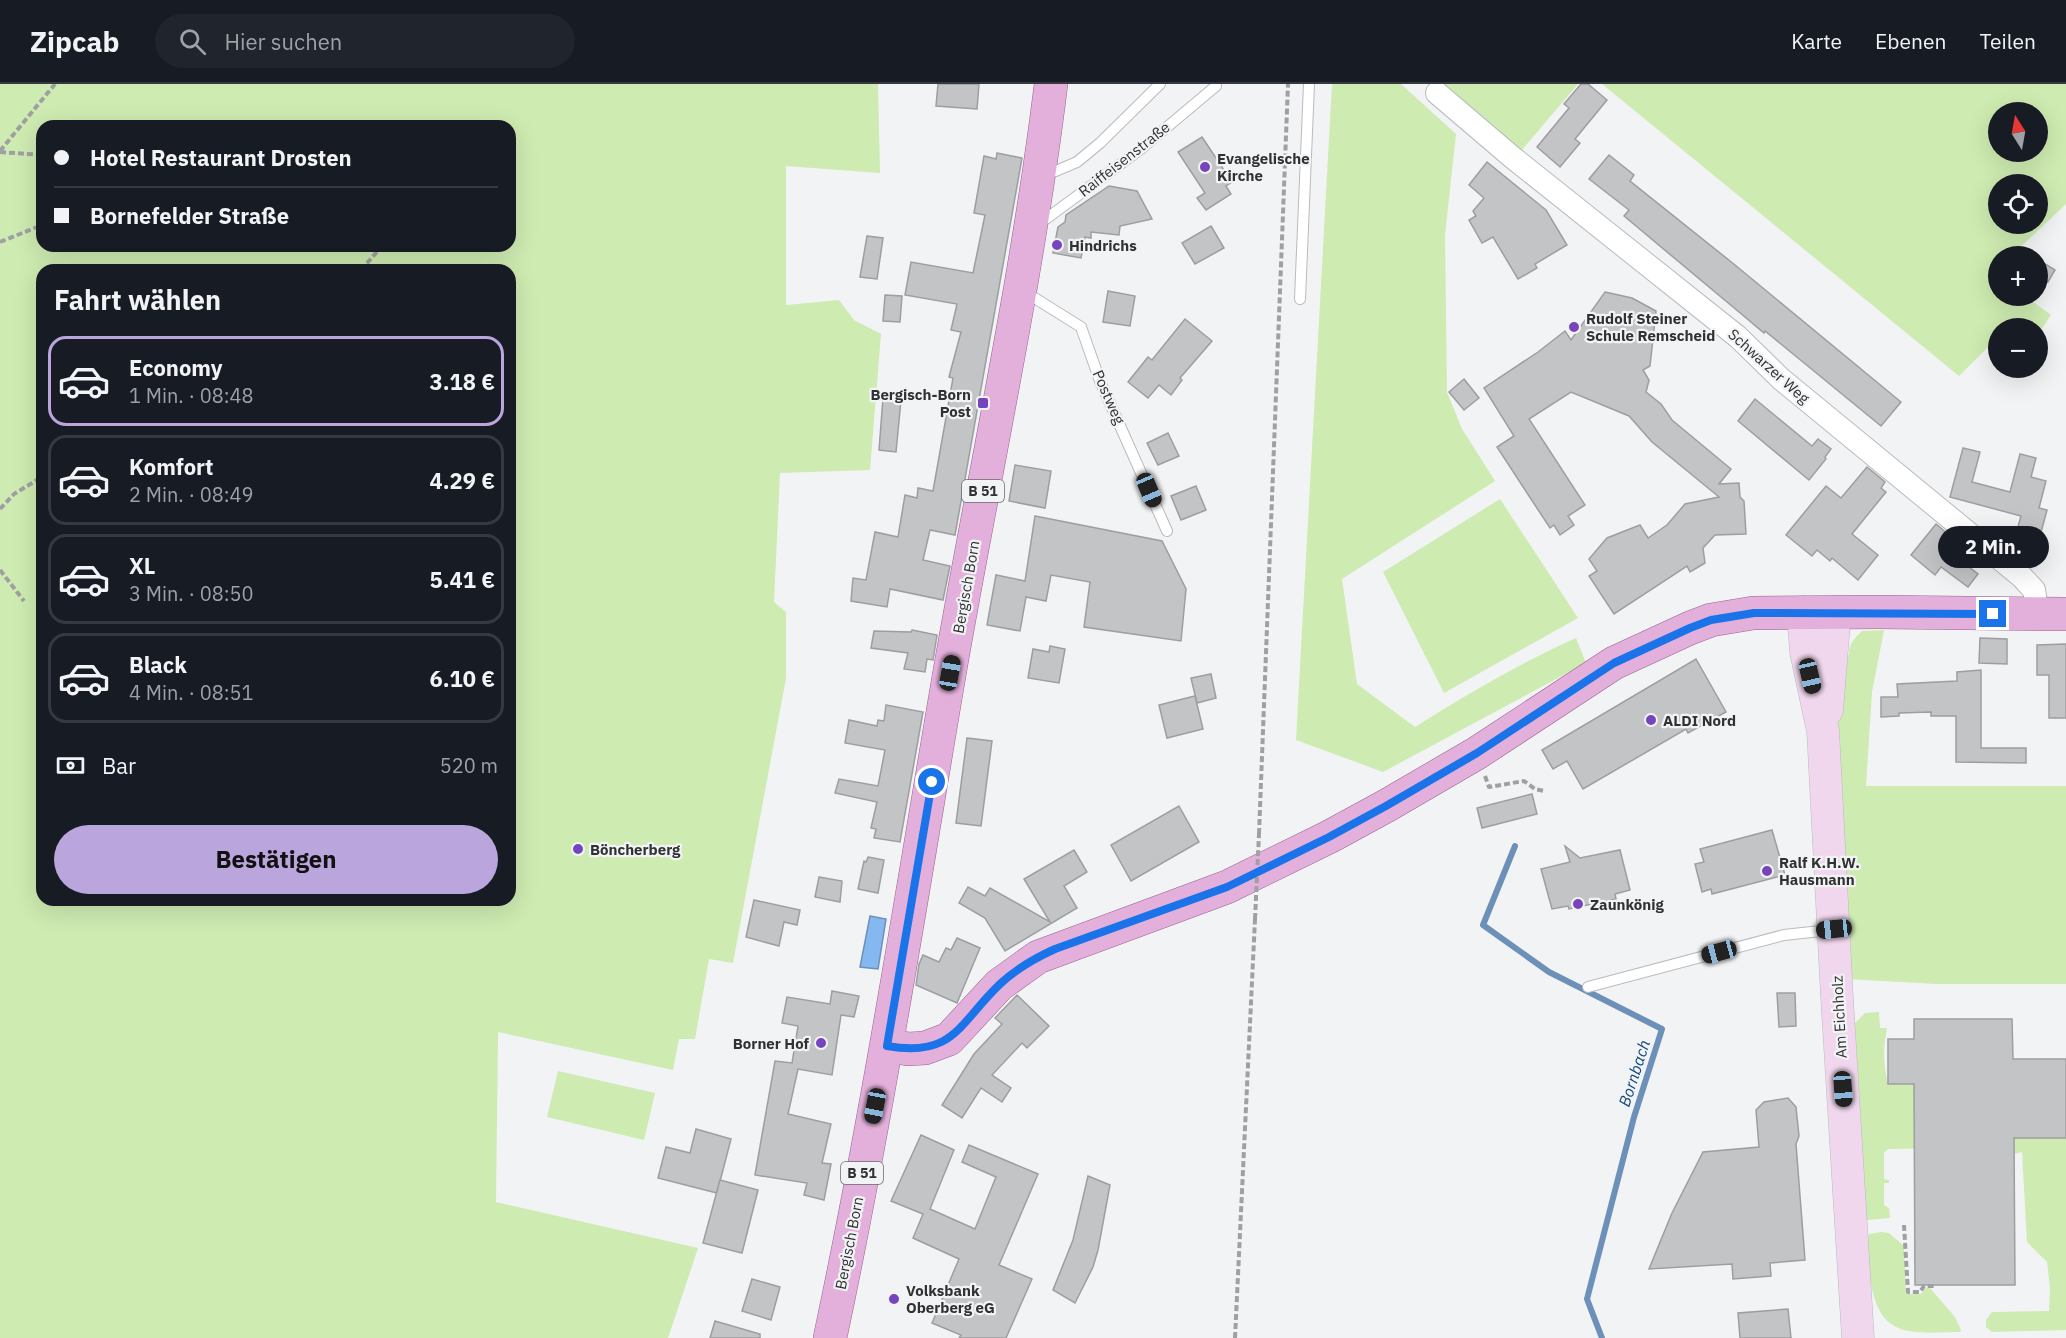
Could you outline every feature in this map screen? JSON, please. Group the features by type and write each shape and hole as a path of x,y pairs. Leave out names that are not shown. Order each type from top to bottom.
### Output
{"main road":[{"name":"Bergisch Born","path":"830,1338 887,1046 950,673 1021,289 1040,178 1052,84"},
{"path":"887,1046 908,1049 925,1048 949,1039 999,985 1038,957 1227,887 1386,806 1477,753 1614,663 1666,637 1711,620 1742,614 1819,612 2052,614"},
{"name":"Am Eichholz","path":"1819,612 1831,678 1823,731 1858,1338"}],"street":[{"name":"Schwarzer Weg","path":"1432,89 1512,157 1738,337 1781,379 2022,577 2052,614"}],"lane":[{"name":"Raiffeisenstraße","path":"1040,178 1077,162 1160,84"},
{"path":"1300,299 1310,84"},
{"name":"Raiffeisenstraße","path":"1031,229 1141,149 1216,86"},
{"name":"Postweg","path":"1021,289 1081,327 1100,381 1167,531"},
{"path":"1588,987 1784,935 1834,929"}],"path":[{"path":"0,151 55,84"},
{"path":"1235,1338 1259,834 1288,84"},
{"path":"0,151 36,154"},
{"path":"0,242 36,227"},
{"path":"366,264 377,252"},
{"path":"0,509 14,494 36,481"},
{"path":"0,570 24,601"},
{"path":"1477,753 1489,787 1524,781 1535,789 1544,791"},
{"path":"1904,1226 1907,1243 1908,1292 1920,1292 1924,1286 1936,1286"}],"green space":[{"path":"0,84 878,84 880,173 786,166 786,305 839,300 854,320 881,334 870,470 780,473 774,602 786,612 786,678 733,963 709,959 695,1039 679,1039 673,1070 498,1032 496,1202 698,1248 668,1338 0,1338"},
{"path":"1332,84 1401,84 1456,134 1445,235 1447,392 1462,429 1495,481 1342,579 1357,684 1415,727 1494,680 1576,638 1586,663 1383,772 1296,740"},
{"path":"1435,84 1578,84 1521,151"},
{"path":"1602,84 2066,84 2066,204 2048,221 2048,174 1988,174 1988,234 2034,234 2022,246 1988,246 1988,306 2039,306 2051,315 2048,320 1988,318 1988,347 1959,376"},
{"path":"1500,499 1578,618 1444,693 1383,572"},
{"path":"1884,630 1872,692 1866,786 2066,786 2066,984 1936,984 1847,979 1835,729 1841,655 1849,655 1851,644 1862,631"},
{"path":"1879,1012 1880,1028 1887,1028 1884,1056 1888,1083 1914,1084 1914,1138 2066,1138 2066,1330 1992,1332 1986,1327 1986,1320 1992,1312 2049,1311 2050,1288 2047,1262 2027,1242 2022,1152 1948,1155 1946,1148 1888,1149 1884,1153 1884,1179 1889,1180 1889,1183 1884,1183 1884,1205 1889,1208 1890,1218 1867,1220 1863,1216 1850,1028 1865,1013"},
{"path":"558,1071 655,1093 644,1140 547,1117"},
{"path":"1889,1233 1904,1246 1906,1294 1921,1294 1926,1288 1930,1288 1955,1317 1960,1332 1909,1331 1896,1327 1886,1319 1878,1308 1874,1296 1867,1242 1869,1234"}],"water":[{"path":"870,916 886,919 878,969 860,967"}],"building":[{"path":"938,84 979,84 977,109 936,106"},
{"path":"1581,84 1588,84 1607,100 1575,139 1580,143 1560,167 1537,147 1569,108 1564,104"},
{"name":"Evangelische Kirche","path":"1202,137 1232,182 1226,186 1231,194 1206,210 1197,198 1205,193 1178,152"},
{"path":"997,153 1022,158 955,535 930,530 923,560 950,566 943,600 890,589 887,607 851,601 853,578 866,580 875,532 898,537 905,495 917,498 918,488 933,491 953,378 949,377 961,332 951,330 957,304 905,295 911,262 973,273 985,215 974,213 984,156 996,159"},
{"path":"1609,155 1634,175 1630,181 1901,402 1881,426 1765,331 1764,333 1624,216 1629,210 1589,179"},
{"path":"1487,162 1546,210 1567,245 1535,264 1537,268 1518,279 1493,237 1482,243 1469,220 1476,216 1473,211 1484,198 1469,185"},
{"path":"1109,186 1137,191 1152,219 1120,226 1119,235 1091,232 1091,238 1085,237 1081,258 1053,253 1058,227 1065,222 1066,215"},
{"path":"1211,226 1224,248 1195,264 1182,243"},
{"path":"867,236 883,238 877,279 860,277"},
{"path":"2048,266 2055,270 2048,282"},
{"path":"1108,291 1135,296 1130,326 1103,322"},
{"path":"1605,292 1632,298 1656,311 1650,366 1643,370 1649,380 1646,392 1661,404 1672,420 1731,469 1719,484 1739,483 1740,497 1744,501 1746,534 1715,535 1703,548 1705,563 1690,572 1687,566 1614,614 1589,576 1597,571 1589,559 1607,538 1640,525 1648,538 1667,525 1685,504 1719,497 1652,442 1629,416 1571,392 1529,419 1585,505 1568,516 1574,525 1560,535 1554,525 1550,528 1497,447 1514,436 1484,388 1565,331 1571,340"},
{"path":"885,295 902,296 900,322 883,321"},
{"path":"1185,319 1212,341 1180,378 1182,380 1171,395 1159,385 1148,398 1128,382 1148,357 1152,360"},
{"path":"1464,379 1479,398 1464,410 1449,392"},
{"path":"883,398 901,400 896,452 879,450"},
{"path":"1755,399 1812,446 1818,439 1831,449 1809,480 1738,421"},
{"path":"1168,433 1179,456 1158,465 1147,443"},
{"path":"1963,448 1980,452 1972,482 2010,492 2020,454 2036,458 2031,477 2046,481 2039,508 2047,510 2040,536 2046,538 2041,557 2024,553 2030,534 2017,530 2021,516 1950,497"},
{"path":"1015,465 1051,471 1045,508 1009,501"},
{"path":"1867,467 1885,482 1881,488 1886,492 1852,534 1878,555 1858,580 1832,558 1830,561 1817,550 1812,556 1786,535 1826,486 1841,498"},
{"path":"1196,486 1206,510 1181,520 1171,496"},
{"path":"1035,516 1162,541 1186,589 1181,641 1084,627 1090,582 1051,575 1046,601 1026,597 1020,631 987,625 996,575 1025,581"},
{"path":"1936,524 1949,535 1945,540 1956,549 1952,554 1978,574 1968,587 1941,567 1935,575 1911,555"},
{"path":"912,630 937,635 933,660 927,659 925,672 904,669 908,653 871,648 874,631 911,632"},
{"path":"1980,638 2007,639 2007,664 1979,663"},
{"path":"2066,644 2066,718 2049,718 2049,675 2037,675 2037,645"},
{"path":"1050,646 1065,649 1059,683 1028,678 1033,649 1049,652"},
{"name":"ALDI Nord","path":"1696,659 1726,712 1688,733 1686,729 1583,789 1567,761 1553,769 1542,750"},
{"path":"1981,670 1981,748 2026,748 2026,763 1956,762 1956,716 1931,716 1931,712 1899,713 1899,716 1881,717 1881,697 1898,697 1897,684 1957,681 1957,672"},
{"path":"1211,674 1216,698 1197,703 1191,678"},
{"path":"1195,696 1203,729 1167,738 1159,705"},
{"path":"886,705 923,712 900,842 874,838 876,829 871,828 877,802 835,793 839,779 878,786 885,750 845,743 849,720 877,726 878,720 884,721"},
{"path":"967,738 992,741 981,826 956,823"},
{"path":"1532,794 1537,814 1482,828 1477,808"},
{"path":"1179,806 1199,842 1131,881 1111,845"},
{"path":"1772,830 1785,875 1712,894 1711,889 1702,892 1695,864 1704,862 1700,849"},
{"path":"1565,846 1580,858 1620,850 1630,890 1615,894 1616,899 1569,909 1568,906 1552,909 1541,869 1570,862"},
{"path":"1074,850 1087,872 1064,886 1077,908 1005,951 985,918 959,903 968,887 985,896 990,888 1050,922 1024,879"},
{"path":"868,857 884,860 878,893 858,889 864,861 866,862"},
{"path":"819,877 842,881 840,902 815,897"},
{"path":"754,900 800,910 797,925 784,922 779,946 746,937"},
{"path":"957,938 980,948 957,1003 916,985 919,964 923,955 939,962 946,948 951,950"},
{"path":"832,991 859,996 854,1017 841,1015 832,1075 798,1069 788,1114 831,1124 822,1163 831,1164 824,1200 804,1195 807,1183 755,1175 775,1061 792,1063 798,1026 782,1023 787,997 830,1004"},
{"path":"1777,993 1795,993 1796,1026 1779,1027"},
{"path":"1017,995 1049,1026 1027,1048 1022,1043 992,1075 1011,1088 1002,1102 981,1088 962,1118 942,1105 974,1054 1002,1024 995,1018"},
{"path":"1914,1019 2012,1019 2013,1059 2066,1059 2066,1138 2014,1138 2015,1285 1915,1285 1914,1084 1888,1084 1888,1039 1914,1039"},
{"path":"1788,1098 1796,1107 1799,1136 1796,1144 1805,1260 1770,1263 1771,1276 1733,1279 1732,1264 1649,1269 1672,1213 1703,1152 1759,1147 1756,1110 1764,1102"},
{"path":"696,1129 731,1139 717,1193 658,1178 666,1147 690,1153"},
{"path":"921,1135 954,1150 930,1209 975,1229 996,1177 962,1162 969,1145 1038,1174 999,1265 1032,1279 1006,1338 959,1338 961,1335 932,1323 959,1259 913,1238 923,1214 891,1201"},
{"path":"1088,1176 1110,1185 1093,1267 1075,1303 1053,1290 1073,1240"},
{"path":"720,1180 758,1190 742,1253 703,1243"},
{"path":"752,1279 780,1287 771,1320 742,1311"},
{"path":"1788,1309 1791,1338 1740,1338 1738,1313"},
{"path":"715,1321 760,1334 760,1338 710,1338"}],"waterway":[{"name":"Bornbach","path":"1515,846 1483,925 1549,972 1662,1029 1634,1117 1587,1299 1602,1338"}],"place":[{"name":"Evangelische Kirche","path":"1205,167"},
{"name":"Hindrichs","path":"1057,245"},
{"name":"Rudolf Steiner Schule Remscheid","path":"1574,327"},
{"name":"Bergisch-Born Post","path":"983,403"},
{"name":"ALDI Nord","path":"1651,720"},
{"name":"Böncherberg","path":"578,849"},
{"name":"Ralf K.H.W. Hausmann","path":"1767,871"},
{"name":"Zaunkönig","path":"1578,904"},
{"name":"Borner Hof","path":"821,1043"},
{"name":"Volksbank Oberberg eG","path":"894,1299"}],"route":[{"path":"932,782 887,1046 908,1049 925,1048 949,1039 999,985 1015,971 1038,957 1227,887 1329,837 1477,753 1614,663 1666,637 1711,620 1754,613 1993,614"}]}
